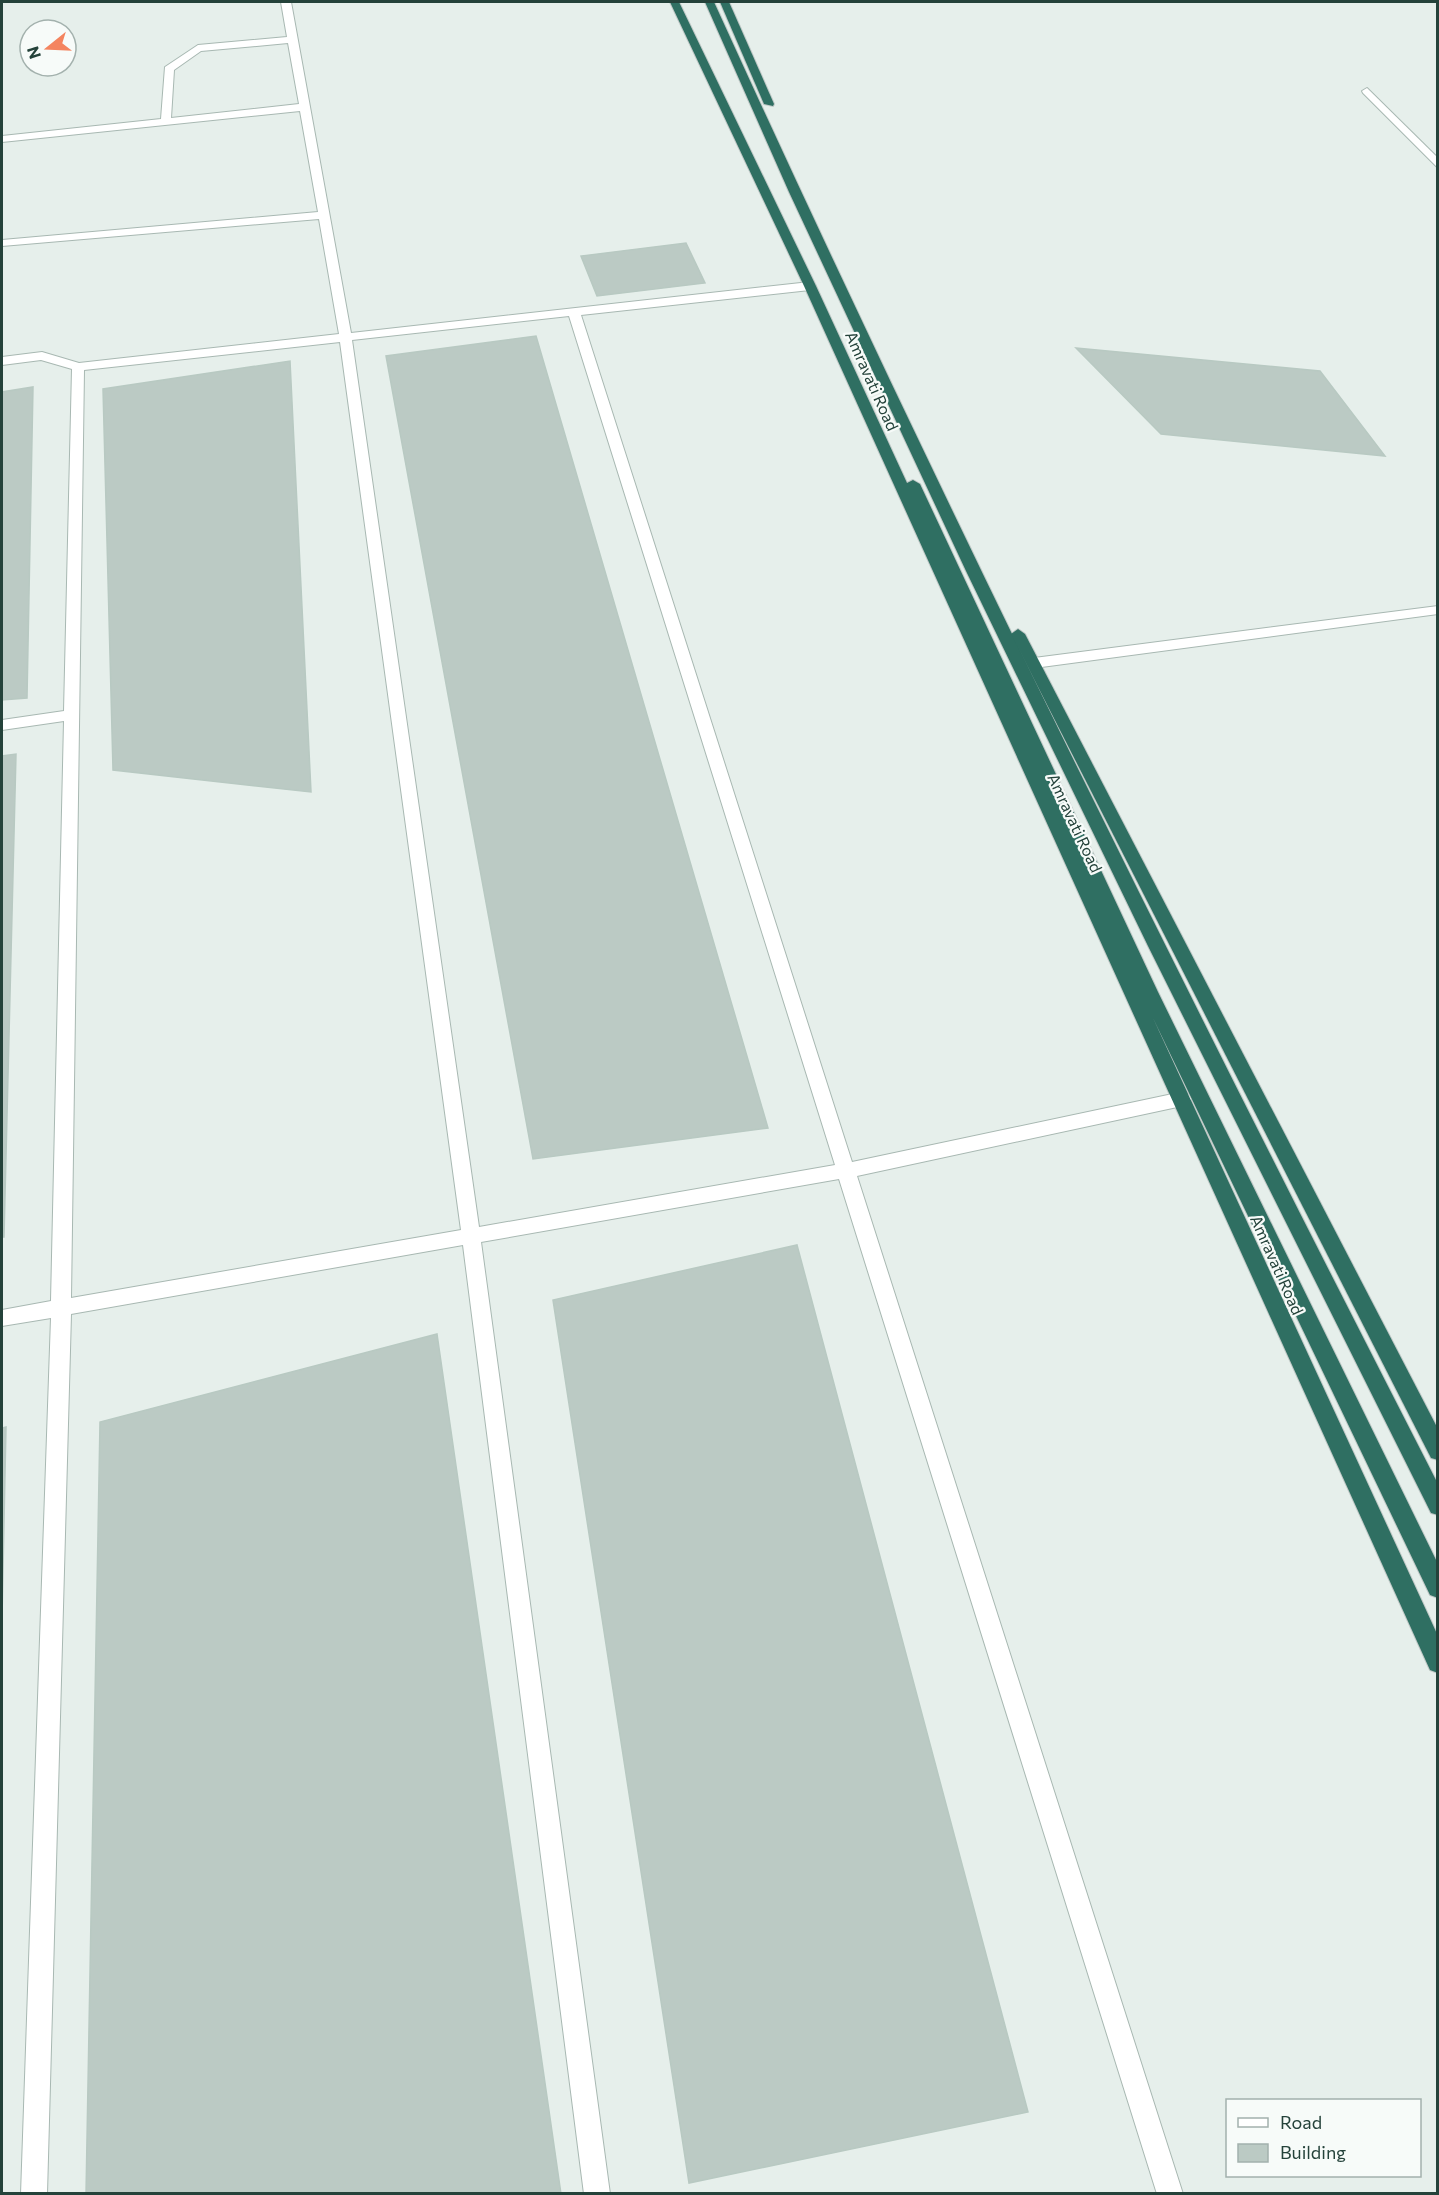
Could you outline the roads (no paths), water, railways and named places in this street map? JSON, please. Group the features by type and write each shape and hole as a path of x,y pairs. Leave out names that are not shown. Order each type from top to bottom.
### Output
{"highway":[{"name":"Amravati Road","path":"674,2 810,286 1437,1662"},
{"path":"688,2 1144,981 1437,1588"},
{"path":"709,2 848,307 949,521 1233,1101 1437,1506"},
{"name":"Amravati Road","path":"724,2 847,282 1008,616 1437,1451"}],"street":[{"path":"286,2 346,338 471,1236 597,2193"},
{"path":"166,122 169,69 198,48 293,40"},
{"path":"1367,91 1437,165"},
{"path":"2,139 305,108"},
{"path":"2,243 324,215"},
{"path":"2,361 42,356 78,368 810,286"},
{"path":"574,313 848,1170 1170,2193"},
{"path":"34,2193 61,1308 78,368"},
{"path":"1034,663 1437,610"},
{"path":"2,725 72,715"},
{"path":"2,1318 848,1170 1182,1099"}]}
